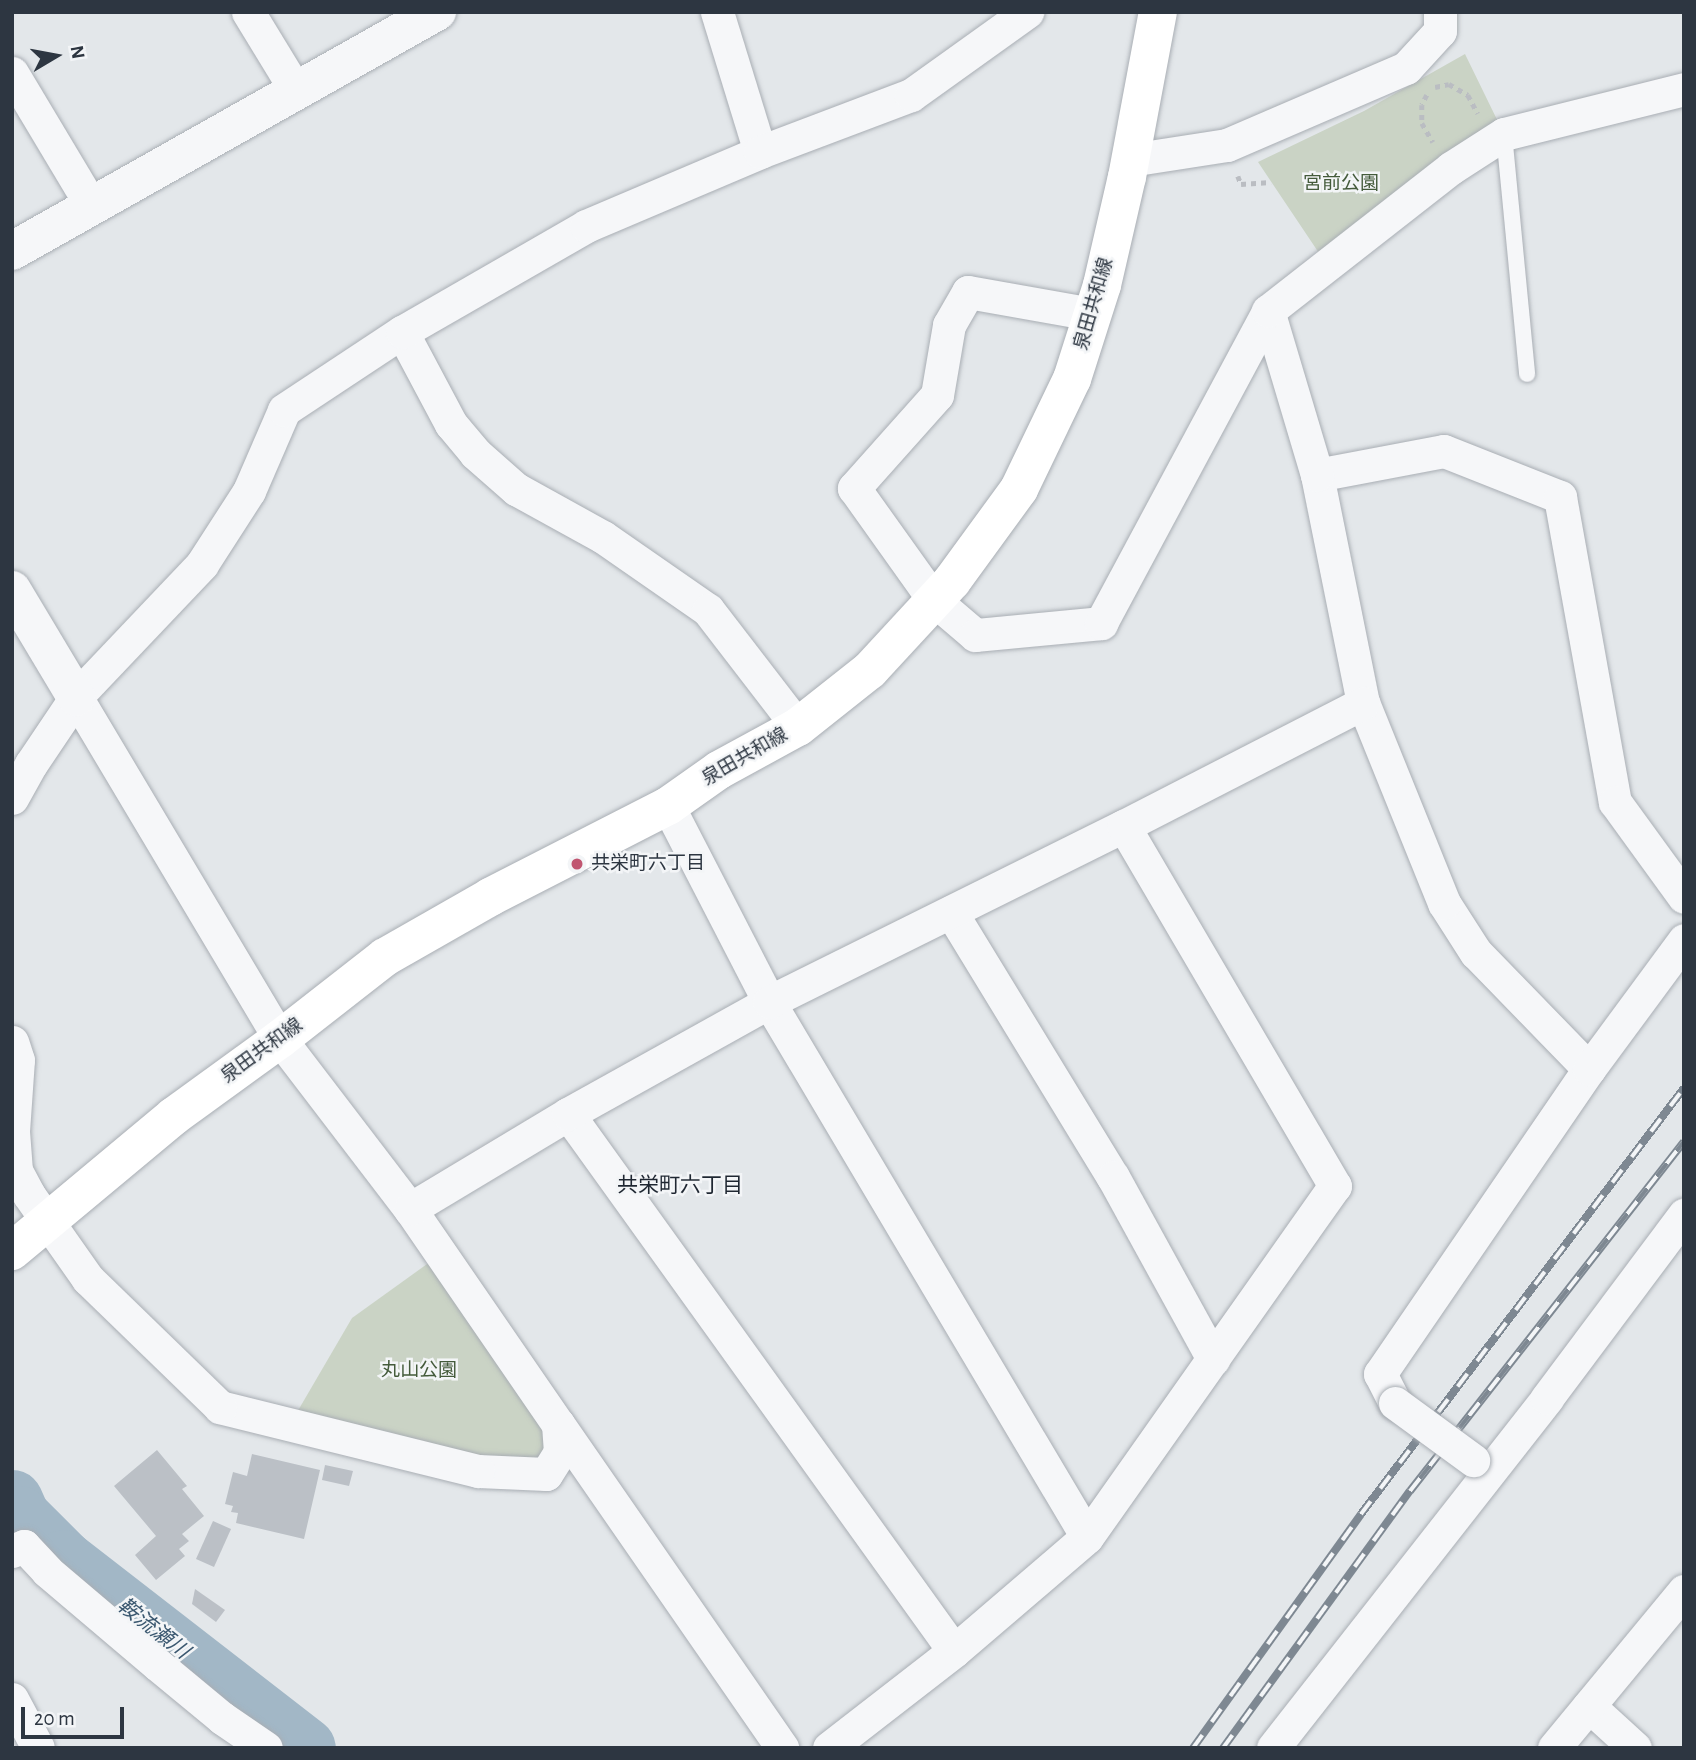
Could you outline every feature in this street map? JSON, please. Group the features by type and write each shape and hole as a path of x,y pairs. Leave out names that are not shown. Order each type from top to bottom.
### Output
{"main road":[{"name":"泉田共和線","path":"12,1251 174,1116 280,1039 385,957 490,897 668,806 719,770 798,727 870,670 953,581 1019,489 1072,379 1102,285 1130,160 1158,12"}],"street":[{"path":"248,12 295,89"},
{"path":"12,251 295,89 437,12"},
{"path":"717,12 761,152"},
{"path":"12,798 30,764 76,697 202,564 249,491 284,410 402,332 586,226 761,152 911,95 1027,12"},
{"path":"1130,160 1227,145 1406,68 1440,31 1440,12"},
{"path":"12,73 91,205"},
{"path":"1092,314 968,292 949,325 937,395 855,488 934,600 975,635 1101,623 1268,311 1451,168 1504,134 1684,89"},
{"path":"1268,311 1317,475 1363,703 1450,913 1476,953 1589,1069"},
{"path":"402,332 451,424 475,453 516,489 603,537 708,610 798,727"},
{"path":"1317,475 1444,451 1560,497 1615,802 1684,897"},
{"path":"12,590 280,1039 410,1209 782,1748"},
{"path":"410,1209 568,1114 769,1002 1124,826 1363,703"},
{"path":"668,806 769,1002 1087,1536"},
{"path":"829,1748 954,1651 1087,1536 1335,1186 1124,826"},
{"path":"951,912 1113,1177 1213,1359"},
{"path":"1482,1465 1395,1403 1380,1374 1589,1069 1684,940"},
{"path":"12,1042 18,1060 13,1131 16,1171 88,1279 220,1407 289,1426 491,1471 546,1474 559,1452 558,1424"},
{"path":"568,1114 954,1651"},
{"path":"1273,1748 1482,1465 1684,1215"},
{"path":"12,1551 24,1546 47,1572 158,1665 222,1718 266,1748"},
{"path":"1555,1748 1684,1591"},
{"path":"12,1699 38,1748"},
{"path":"1589,1706 1635,1748"}],"lane":[{"path":"1504,134 1527,374"}],"green space":[{"name":"宮前公園","path":"1465,54 1504,134 1327,265 1258,162 1364,111"},
{"name":"丸山公園","path":"441,1254 558,1424 546,1474 289,1426 352,1318"}],"building":[{"path":"157,1450 187,1486 182,1489 204,1516 182,1534 189,1541 179,1549 185,1556 156,1580 135,1555 156,1536 114,1486"},
{"path":"252,1454 320,1470 304,1539 236,1523 238,1513 231,1512 233,1506 225,1504 233,1472 247,1476"},
{"path":"325,1465 353,1471 349,1486 322,1480"},
{"path":"213,1521 231,1529 214,1567 196,1559"},
{"path":"195,1589 225,1610 216,1622 192,1604"}],"waterway":[{"name":"鞍流瀬川","path":"12,1500 19,1516 63,1560 305,1748"}],"railway":[{"path":"1193,1748 1361,1514 1684,1088"},
{"path":"1223,1748 1410,1491 1684,1141"}],"place":[{"name":"共栄町六丁目","path":"577,864"}],"district":[{"name":"共栄町六丁目","path":"680,1186"}]}
